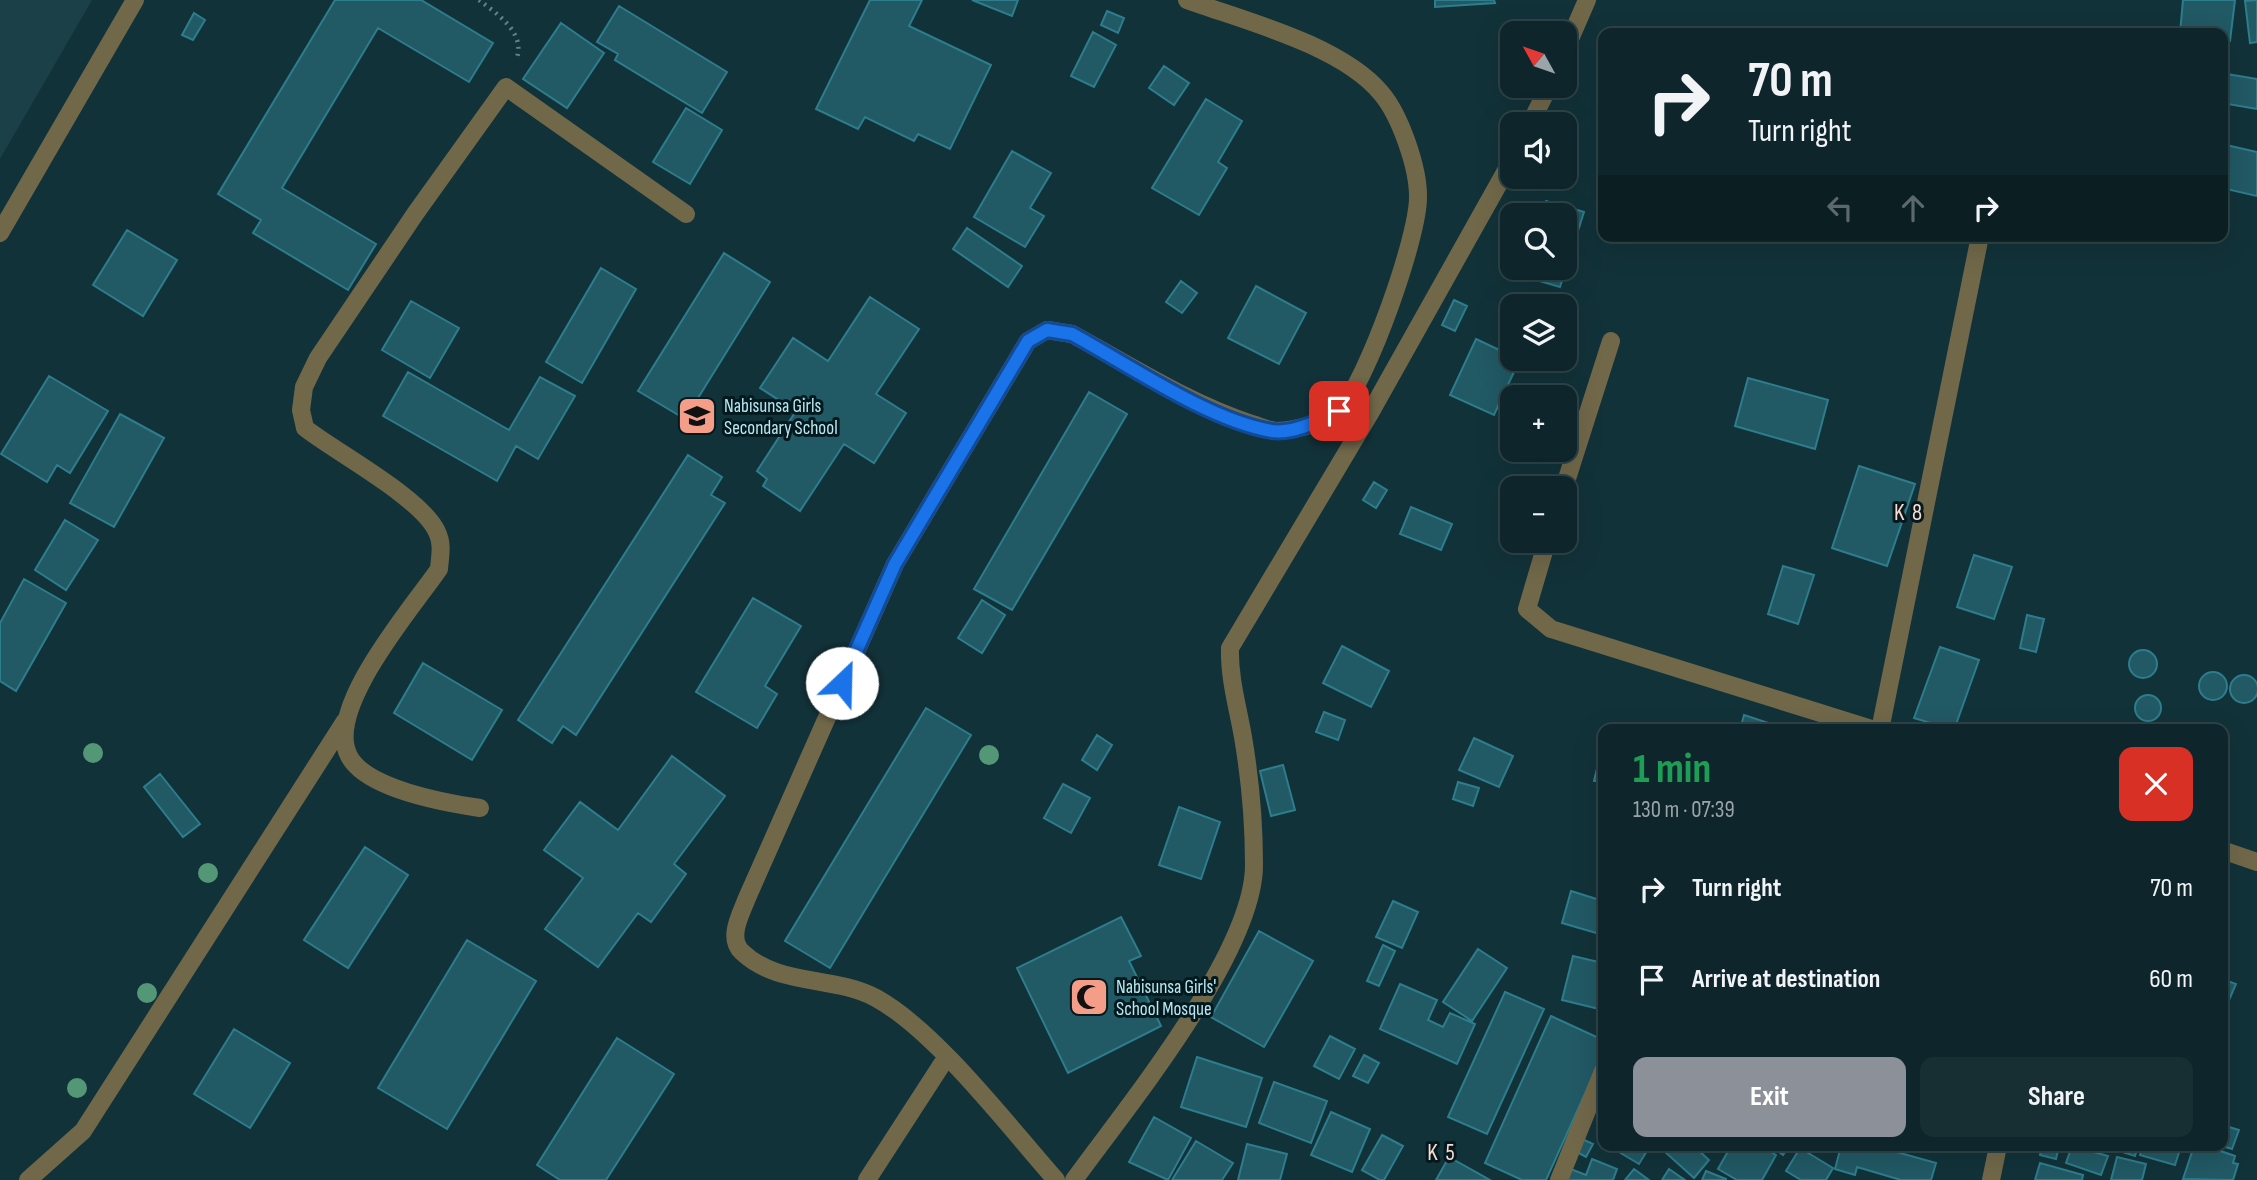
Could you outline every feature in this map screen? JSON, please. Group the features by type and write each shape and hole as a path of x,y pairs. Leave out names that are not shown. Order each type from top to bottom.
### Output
{"street":[{"path":"0,233 135,0"},
{"path":"1056,1180 946,1058 902,1015 876,998 849,986 776,974 756,964 739,950 734,938 747,898 895,564 1028,341 1047,330 1072,334 1214,412 1274,431 1310,425 1339,411 1358,386 1406,256 1419,197 1411,155 1381,93 1339,59 1305,43 1187,0"},
{"path":"1577,23 1587,0"},
{"path":"29,1180 83,1131 347,717 358,687 439,569 441,548 437,531 422,510 305,428 301,410 304,387 318,358 407,225 506,87 686,214"},
{"path":"1073,1180 1173,1043 1226,954 1252,893 1254,860 1244,741 1230,663 1230,648 1369,415 1500,181"},
{"path":"1879,724 1979,242"},
{"path":"1568,476 1611,341"},
{"path":"1543,553 1527,609 1551,629 1859,724"},
{"path":"347,717 345,737 348,755 363,772 415,796 480,808"},
{"path":"2228,852 2257,862"},
{"path":"867,1180 946,1058"},
{"path":"1559,1180 1598,1083"},
{"path":"1991,1180 1997,1151"}],"path":[{"path":"479,0 514,32 519,54 506,87"}],"shaded area":[{"path":"0,0 92,0 0,159"}],"building":[{"path":"335,0 421,0 493,43 469,82 378,28 282,188 376,244 348,290 253,233 261,220 218,194"},
{"path":"870,0 922,0 909,26 991,65 950,149 918,134 914,141 865,117 858,129 816,109"},
{"path":"972,0 1018,0 1012,16"},
{"path":"1435,0 1494,0 1495,3 1435,7"},
{"path":"2183,0 2235,0 2230,41 2228,28 2180,28"},
{"path":"2257,0 2257,42 2250,43 2245,1"},
{"path":"619,6 727,72 702,113 615,60 618,54 597,42"},
{"path":"1107,11 1124,18 1118,33 1101,25"},
{"path":"194,13 205,20 193,40 182,35"},
{"path":"561,23 604,53 567,108 523,79"},
{"path":"1093,32 1116,45 1094,87 1071,76"},
{"path":"1164,66 1189,83 1174,105 1149,88"},
{"path":"2228,74 2257,79 2257,109 2228,104"},
{"path":"1206,99 1242,121 1218,162 1227,168 1199,215 1152,188"},
{"path":"686,108 722,130 690,184 653,162"},
{"path":"2228,145 2257,152 2257,196 2228,189"},
{"path":"1012,151 1051,173 1030,208 1044,216 1025,247 974,217"},
{"path":"1577,210 1584,212 1577,234"},
{"path":"967,228 1022,266 1008,287 953,249"},
{"path":"127,230 177,260 143,316 93,285"},
{"path":"724,253 770,282 685,419 638,391"},
{"path":"601,268 636,289 582,383 546,362"},
{"path":"1536,280 1562,280 1560,287"},
{"path":"1181,281 1197,293 1182,313 1166,302"},
{"path":"1256,286 1306,313 1279,364 1228,338"},
{"path":"870,297 919,329 876,394 906,413 874,463 844,444 800,511 763,486 767,479 757,471 796,411 760,388 793,338 828,361"},
{"path":"1454,300 1467,306 1455,331 1442,325"},
{"path":"411,301 459,328 430,378 382,350"},
{"path":"1476,339 1500,350 1500,371 1514,371 1508,385 1500,385 1500,402 1494,415 1450,395"},
{"path":"408,372 509,430 540,377 575,396 538,459 516,446 497,481 383,416"},
{"path":"49,376 108,411 70,473 57,465 47,482 1,454"},
{"path":"1748,378 1828,400 1815,449 1735,426"},
{"path":"1089,392 1127,414 1012,610 974,589"},
{"path":"120,414 164,438 114,527 70,503"},
{"path":"688,455 722,477 711,495 725,503 576,735 563,726 552,743 518,720"},
{"path":"1859,466 1915,484 1887,566 1832,548"},
{"path":"1374,482 1387,490 1376,508 1363,500"},
{"path":"1411,507 1452,524 1441,550 1400,534"},
{"path":"65,520 98,540 66,590 35,570"},
{"path":"1974,555 2012,567 1994,619 1957,607"},
{"path":"1783,566 1814,575 1798,624 1768,614"},
{"path":"24,579 66,603 16,691 0,681 0,623"},
{"path":"753,598 801,626 765,686 777,694 757,728 696,692"},
{"path":"982,600 1005,615 982,653 958,638"},
{"path":"2027,615 2044,619 2036,652 2020,648"},
{"path":"1342,646 1389,671 1371,707 1323,683"},
{"path":"1940,647 1979,660 1956,724 1934,724 1914,718"},
{"path":"2143,650 2153,654 2157,664 2153,674 2143,678 2133,674 2129,664 2133,654"},
{"path":"423,663 502,710 472,760 394,713"},
{"path":"2213,672 2223,676 2227,686 2223,696 2213,700 2203,696 2199,686 2203,676"},
{"path":"2244,675 2254,679 2258,689 2254,699 2244,703 2234,699 2230,689 2234,679"},
{"path":"2148,695 2157,699 2161,708 2157,717 2148,721 2139,717 2135,708 2139,699"},
{"path":"926,708 971,735 830,968 785,941"},
{"path":"1324,712 1345,720 1338,740 1316,732"},
{"path":"1744,715 1772,724 1742,724"},
{"path":"1097,735 1112,745 1097,770 1082,760"},
{"path":"1474,738 1513,756 1499,787 1459,770"},
{"path":"672,756 725,796 674,864 686,874 651,922 638,913 598,967 545,929 583,878 544,850 580,802 618,830"},
{"path":"1283,765 1295,810 1271,816 1260,771"},
{"path":"1598,765 1598,781 1594,781"},
{"path":"160,774 200,824 183,837 144,787"},
{"path":"1458,782 1479,788 1473,806 1453,799"},
{"path":"1063,784 1090,798 1071,833 1044,818"},
{"path":"1179,807 1220,822 1201,879 1159,865"},
{"path":"365,847 408,875 348,968 304,940"},
{"path":"1571,891 1598,899 1598,934 1562,923"},
{"path":"1393,901 1418,912 1402,948 1376,937"},
{"name":"Nabisunsa Girls' School Mosque","path":"1121,917 1141,956 1129,961 1161,1026 1068,1073 1017,968"},
{"path":"1259,931 1313,961 1264,1047 1211,1017"},
{"path":"467,940 536,981 447,1129 378,1088"},
{"path":"1383,945 1395,951 1379,986 1367,981"},
{"path":"1478,949 1507,968 1472,1021 1443,1002"},
{"path":"1573,956 1598,962 1598,1009 1562,1000"},
{"path":"2228,981 2236,984 2228,1002"},
{"path":"1400,984 1437,1000 1428,1020 1443,1027 1450,1013 1475,1024 1457,1064 1380,1029"},
{"path":"1505,992 1544,1009 1487,1134 1448,1117"},
{"path":"1551,1016 1598,1038 1598,1065 1546,1180 1522,1180 1485,1163"},
{"path":"234,1029 290,1063 250,1128 194,1094"},
{"path":"1330,1036 1355,1049 1339,1079 1314,1066"},
{"path":"617,1038 674,1074 606,1180 560,1180 537,1165"},
{"path":"1364,1055 1379,1063 1368,1083 1353,1076"},
{"path":"1197,1057 1262,1078 1246,1127 1181,1107"},
{"path":"1274,1082 1327,1101 1311,1143 1259,1123"},
{"path":"1331,1112 1370,1129 1352,1172 1311,1155"},
{"path":"1154,1117 1191,1138 1168,1180 1129,1162"},
{"path":"2228,1127 2239,1130 2232,1149 2228,1148"},
{"path":"1382,1135 1403,1146 1384,1180 1380,1180 1362,1170"},
{"path":"1582,1139 1593,1144 1586,1157 1575,1151"},
{"path":"1196,1141 1233,1163 1222,1180 1172,1180"},
{"path":"1247,1144 1287,1154 1280,1180 1238,1180"},
{"path":"1617,1151 1647,1151 1639,1164"},
{"path":"1699,1151 1709,1160 1694,1178 1665,1152"},
{"path":"1728,1151 1769,1151 1776,1155 1762,1180 1737,1180 1718,1169"},
{"path":"1798,1151 1805,1151 1833,1168 1826,1180 1801,1180 1786,1171"},
{"path":"1840,1151 1893,1151 1936,1163 1931,1180 1901,1180 1857,1167 1855,1175 1835,1169"},
{"path":"2041,1151 2058,1151 2056,1159 2040,1155"},
{"path":"2070,1151 2090,1151 2108,1156 2101,1175 2066,1163"},
{"path":"2120,1151 2136,1151 2135,1156"},
{"path":"2141,1151 2179,1151 2175,1165 2140,1155"},
{"path":"2192,1151 2220,1151 2235,1156 2233,1163 2238,1164 2233,1180 2183,1179"},
{"path":"1449,1157 1490,1180 1436,1180"},
{"path":"2117,1157 2146,1164 2142,1180 2111,1180"},
{"path":"1592,1159 1617,1169 1613,1180 1563,1180 1568,1168 1586,1175"},
{"path":"2040,1163 2083,1175 2082,1180 2035,1180"},
{"path":"1634,1169 1649,1180 1625,1180"},
{"path":"1669,1169 1685,1180 1662,1180"},
{"path":"1706,1171 1726,1179 1726,1180 1702,1180"}],"place":[{"name":"Nabisunsa Girls Secondary School","path":"697,416"},
{"name":"Nabisunsa Girls' School Mosque","path":"1089,997"}],"district":[{"name":"K 8","path":"1909,512"},
{"name":"K 5","path":"1442,1152"}],"route":[{"path":"842,683 895,564 1028,341 1047,330 1072,334 1214,412 1274,431 1310,425 1339,411"}]}
